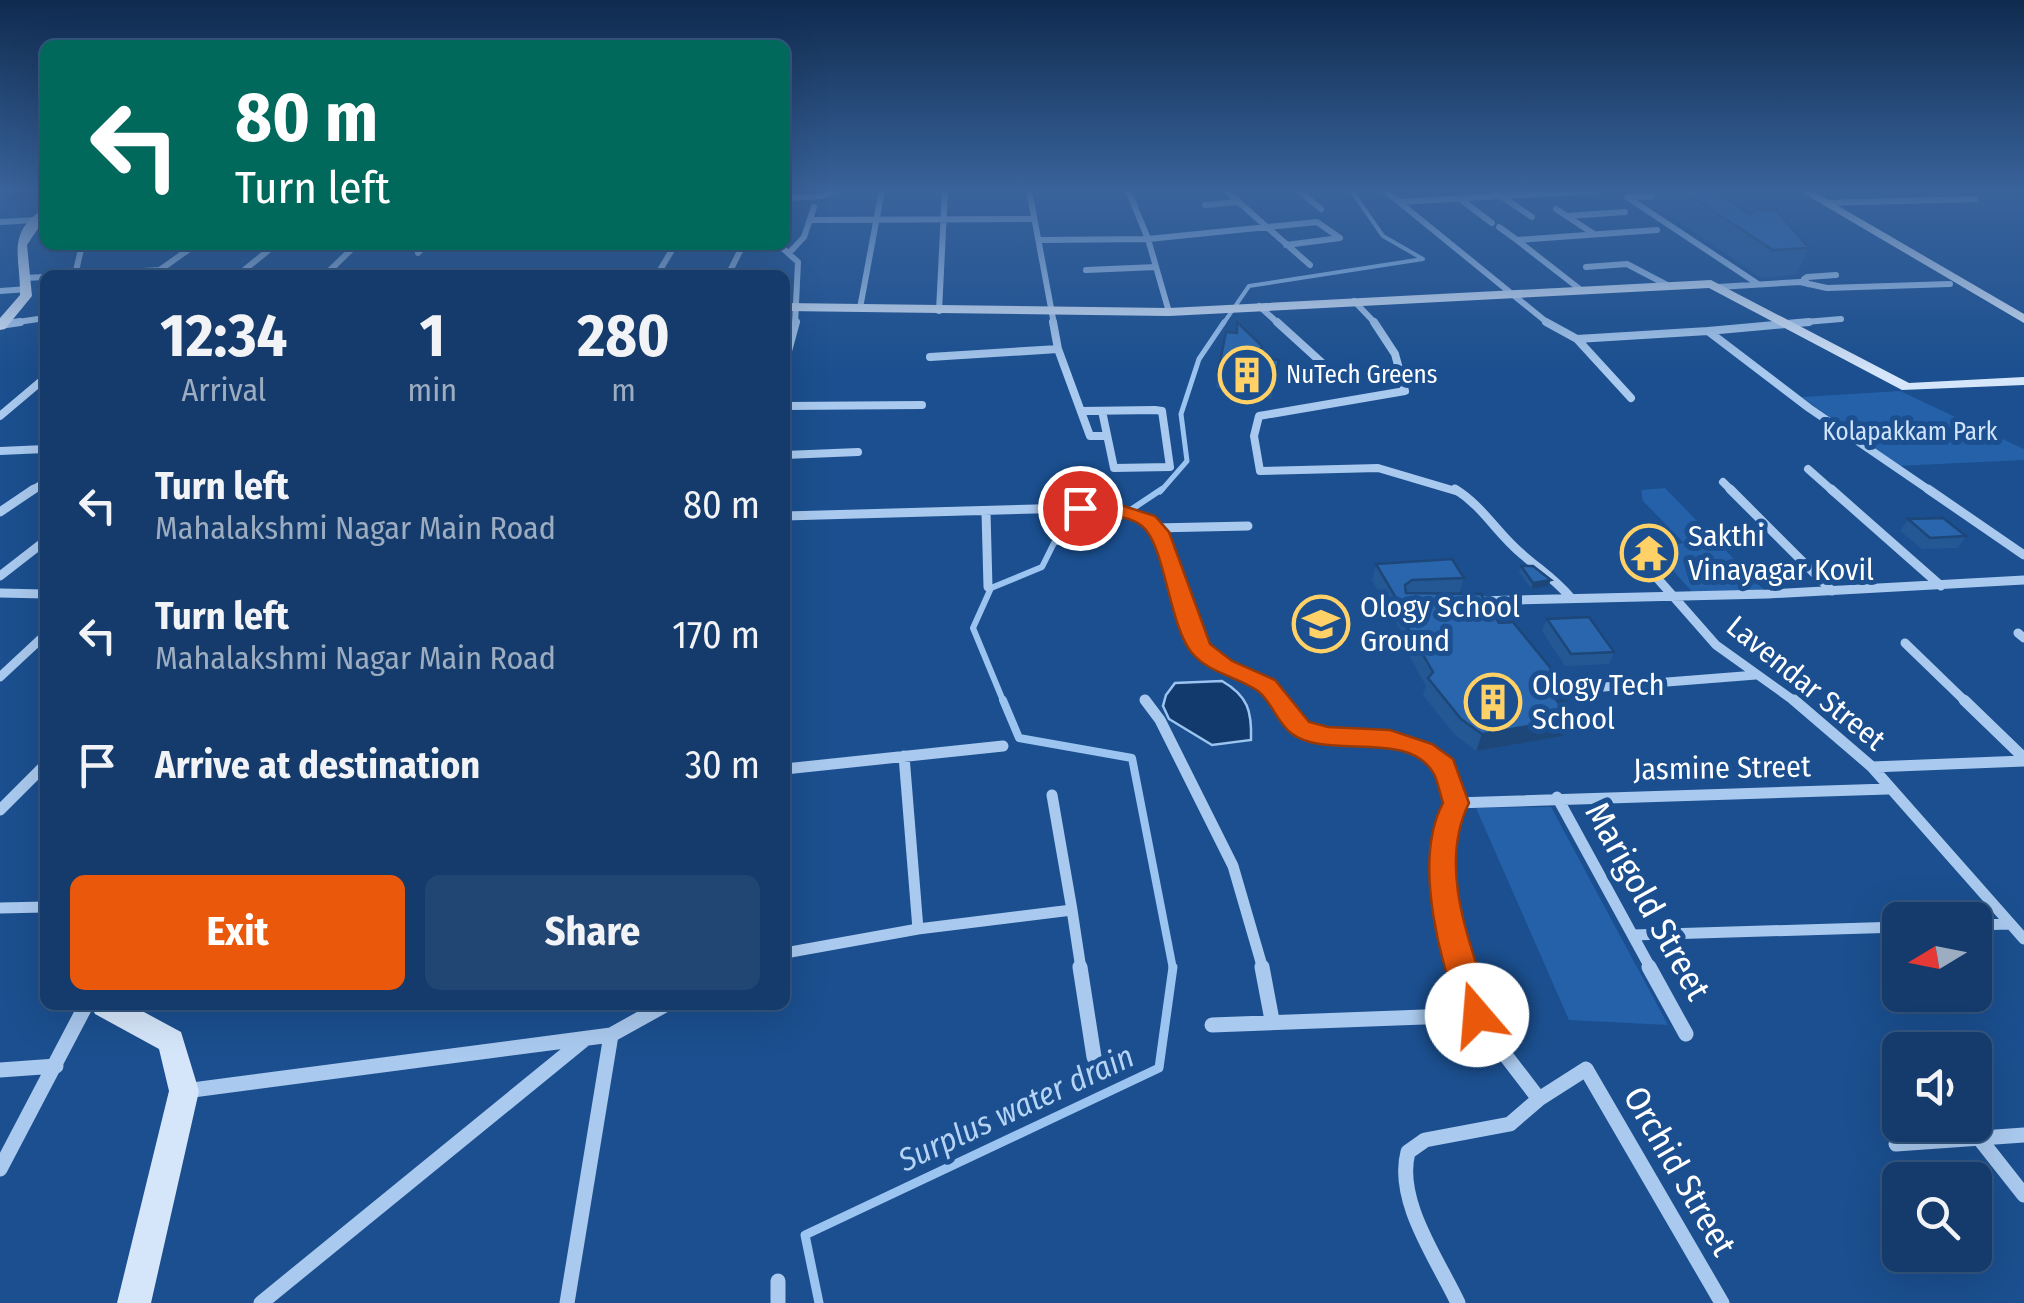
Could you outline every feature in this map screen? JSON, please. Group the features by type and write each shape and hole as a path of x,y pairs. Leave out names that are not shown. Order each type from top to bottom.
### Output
{"street":[{"path":"0,325 26,296 20,251"},
{"path":"160,270 188,251"},
{"path":"244,270 268,251"},
{"path":"331,270 350,251"},
{"path":"860,308 871,251"},
{"path":"940,311 941,251"},
{"path":"1042,251 1058,349 1090,436 1107,436"},
{"path":"1151,251 1169,312"},
{"path":"1293,251 1310,265"},
{"path":"1460,251 1551,326 1576,339 1631,398"},
{"path":"1531,251 1581,290"},
{"path":"1707,251 1758,284"},
{"path":"1908,251 2024,319"},
{"path":"790,252 798,262 792,306 1169,312 1712,284 1906,386 2024,381"},
{"path":"1586,267 1627,264 1668,286"},
{"path":"1086,270 1156,267"},
{"path":"1808,284 1806,277 1836,274"},
{"path":"0,291 40,278"},
{"path":"1718,287 1950,284"},
{"path":"1354,301 1383,332 1395,354 1405,391 1259,416 1255,422 1254,449 1260,470 1378,468 1438,483 1476,502 1522,554 1552,575 1565,598"},
{"path":"1259,306 1331,370"},
{"path":"0,325 40,319"},
{"path":"1576,339 1841,319"},
{"path":"1708,332 1809,408 2024,555"},
{"path":"930,357 1058,349"},
{"path":"0,416 40,382"},
{"path":"790,406 922,405"},
{"path":"1081,412 1102,411 1162,411 1170,466 1116,469 1102,411"},
{"path":"0,451 40,449"},
{"path":"790,455 858,452"},
{"path":"1808,468 1940,586"},
{"path":"1723,482 1832,591"},
{"path":"0,512 40,485"},
{"path":"790,516 1111,508 1136,514 1162,536 1189,624 1200,648 1213,660 1267,686 1292,720 1312,733 1390,739 1423,750 1444,766 1456,803 1446,823 1442,860 1445,906 1477,1015 1516,1077 1539,1098 1510,1124 1413,1146 1406,1156 1406,1185 1458,1303"},
{"path":"986,512 988,587"},
{"path":"1155,528 1248,526"},
{"path":"0,576 40,545"},
{"name":"Lavendar Street","path":"1636,554 1716,646 1811,713 1872,768 2024,939"},
{"path":"1465,602 1832,591 2024,580"},
{"path":"0,593 40,594"},
{"path":"0,677 40,640"},
{"path":"1905,642 2024,760"},
{"path":"1554,691 1756,675"},
{"path":"1145,700 1169,738 1233,866 1264,974 1272,1020"},
{"path":"790,768 1003,746"},
{"path":"904,756 918,930"},
{"path":"1872,768 2024,760"},
{"path":"0,810 40,769"},
{"name":"Jasmine Street","path":"1456,803 1888,789"},
{"path":"1052,795 1094,1057"},
{"name":"Marigold Street","path":"1556,798 1686,1034"},
{"path":"0,908 40,906"},
{"path":"790,952 1072,910"},
{"path":"1992,925 2010,924"},
{"path":"1632,935 1882,928"},
{"path":"0,1168 84,1010"},
{"path":"114,1010 171,1041 184,1091 134,1303"},
{"path":"184,1091 611,1035 656,1010"},
{"path":"1212,1024 1477,1015"},
{"path":"567,1303 611,1035"},
{"path":"261,1303 586,1038"},
{"path":"0,1070 56,1066"},
{"name":"Orchid Street","path":"1539,1098 1586,1069 1722,1303"},
{"path":"1992,1137 2024,1135"},
{"path":"1896,1144 1923,1142"},
{"path":"1981,1142 2024,1195"},
{"path":"778,1281 778,1303"}],"green space":[{"name":"Kolapakkam Park","path":"1900,391 2024,449 2024,460 1897,466 1802,397"},
{"path":"1665,488 1768,594 1695,595 1652,547 1684,543 1643,501 1641,490"},
{"path":"1551,807 1668,1025 1569,1020 1476,808"}],"shaded area":[{"path":"1222,681 1238,692 1247,705 1251,740 1212,745 1169,719 1163,706 1175,683"}],"building":[{"path":"1237,322 1262,346 1258,358 1279,360 1274,383 1248,360 1248,375 1218,372 1226,332 1237,333"},
{"path":"1943,518 1966,536 1930,538 1908,519"},
{"path":"1452,559 1464,578 1412,580 1405,585 1406,593 1481,594 1499,623 1513,622 1553,671 1554,680 1571,694 1555,698 1570,719 1482,734 1461,719 1428,678 1433,672 1406,625 1412,625 1376,564"},
{"path":"1521,566 1533,566 1551,580 1533,583"},
{"path":"1589,617 1614,652 1571,654 1547,619"}],"waterway":[{"name":"Surplus water drain","path":"1223,324 1249,286 1423,259 1409,251"},
{"name":"Surplus water drain","path":"1160,492 1187,461 1181,414 1199,359 1224,322"},
{"name":"Surplus water drain","path":"1004,703 973,628 991,588 1042,567 1054,543 1111,523 1162,489"},
{"name":"Surplus water drain","path":"1003,700 1019,738 1132,758 1173,968"},
{"name":"Surplus water drain","path":"819,1303 805,1235 1159,1068 1173,968"}],"place":[{"name":"NuTech Greens","path":"1247,375"},
{"name":"Sakthi Vinayagar Kovil","path":"1649,553"},
{"name":"Ology School Ground","path":"1321,624"},
{"name":"Ology Tech School","path":"1493,702"}],"route":[{"path":"1080,508 1111,508 1148,520 1162,536 1200,648 1224,667 1267,686 1301,728 1327,736 1390,739 1423,750 1444,766 1456,803 1446,823 1442,860 1445,906 1477,1015"}]}
